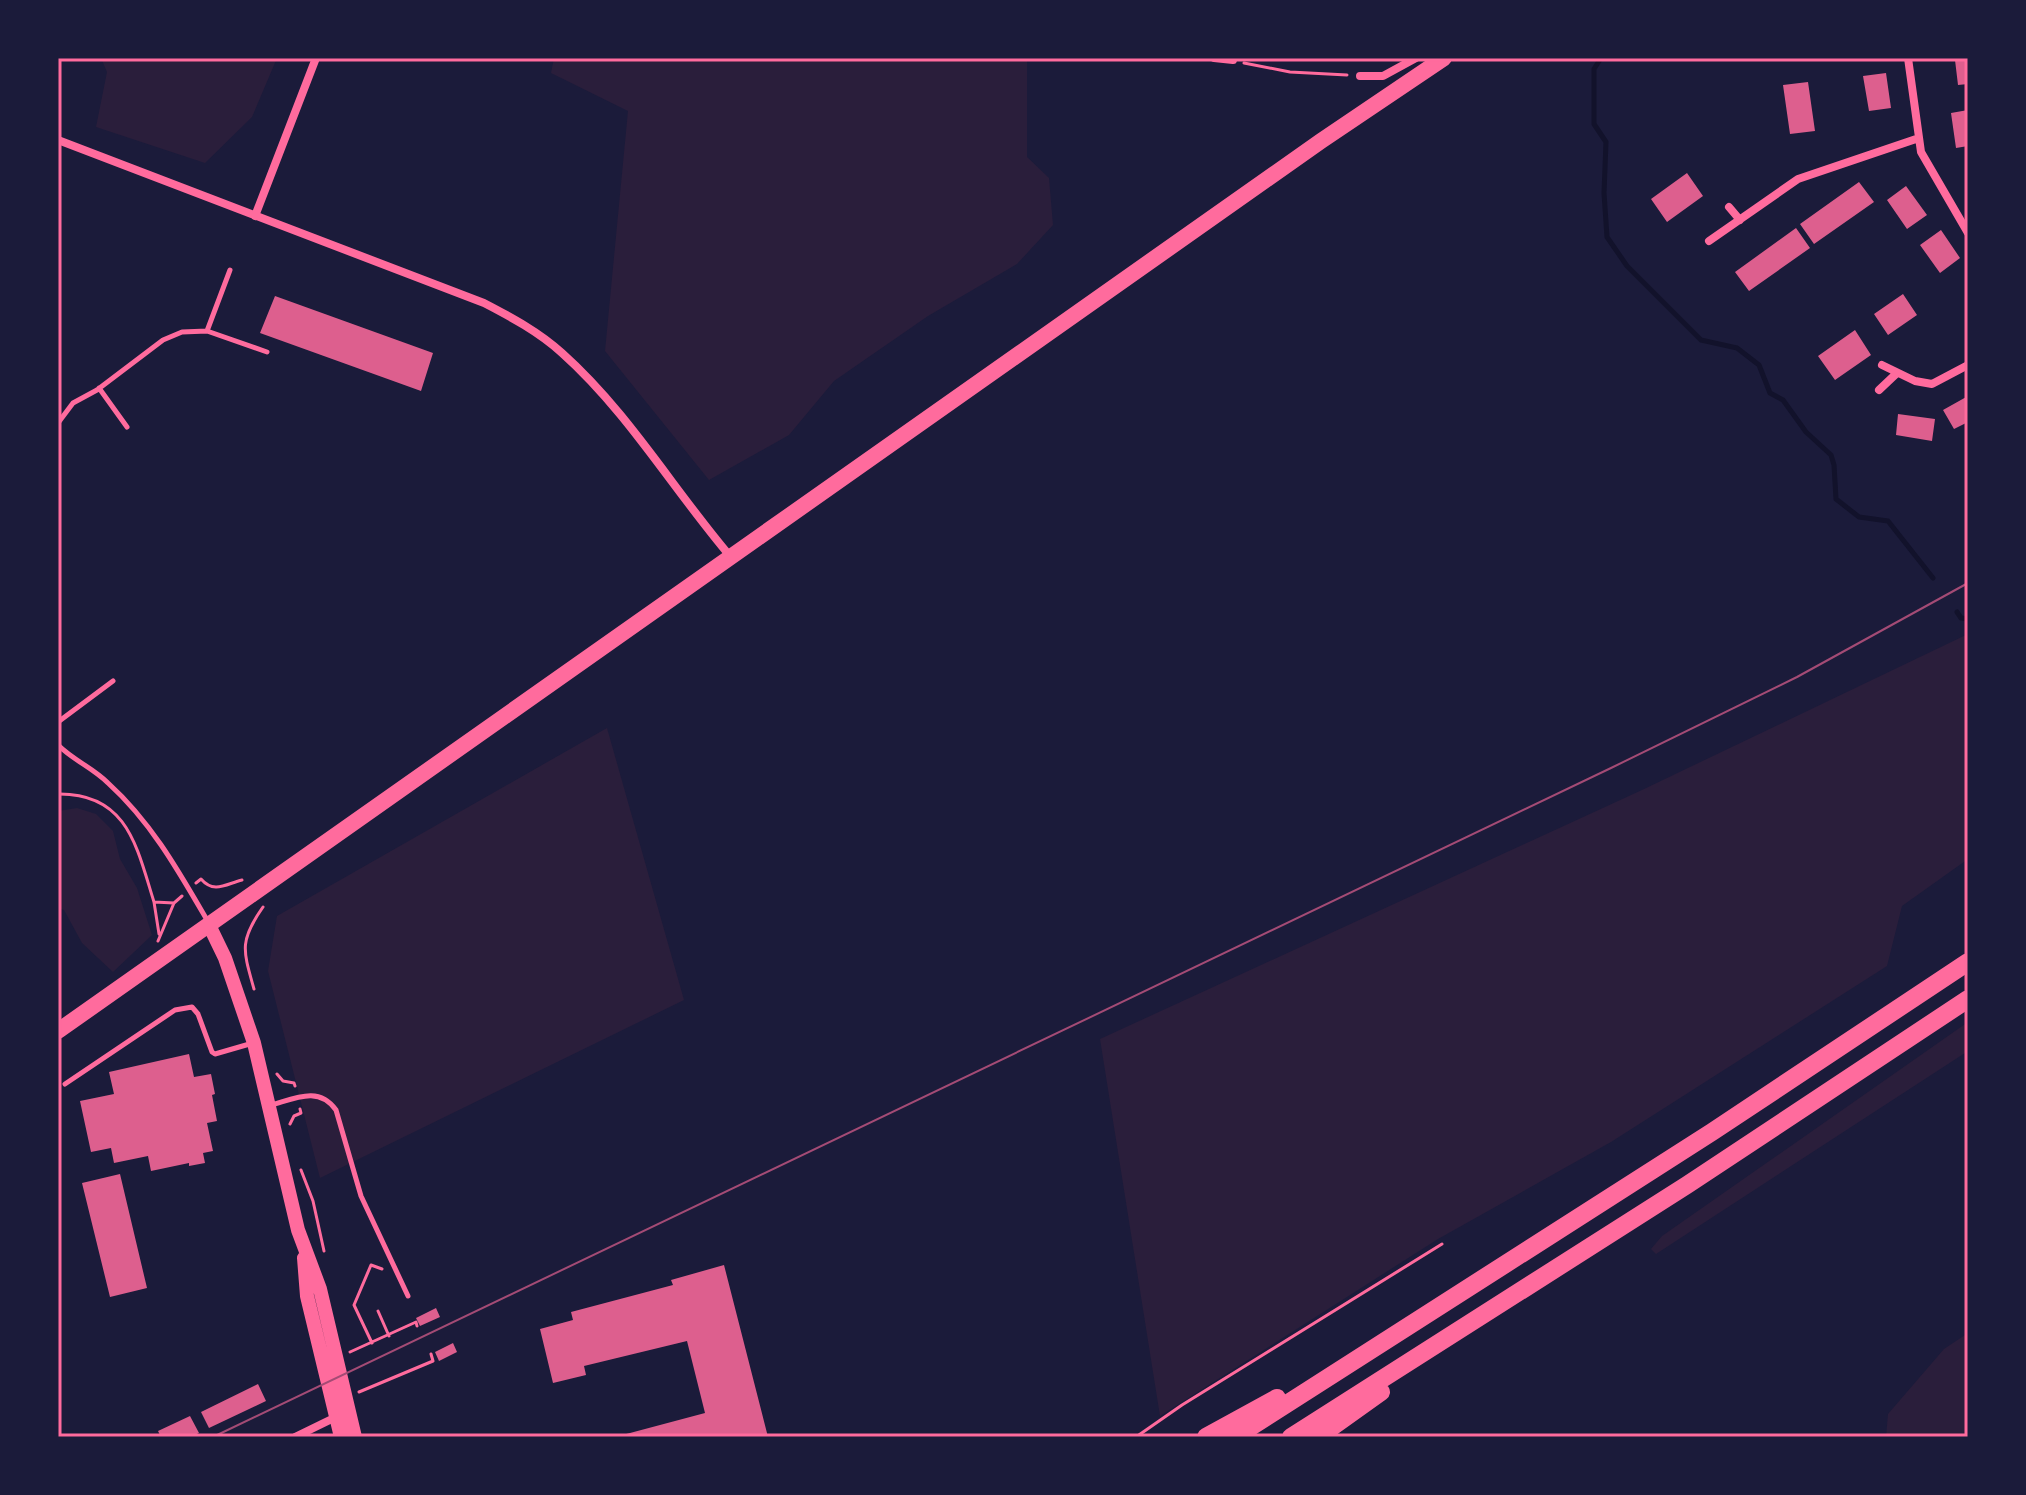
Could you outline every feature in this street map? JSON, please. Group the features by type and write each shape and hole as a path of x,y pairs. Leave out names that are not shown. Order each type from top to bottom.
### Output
{"highway":[{"path":"1235,1437 1712,1132 1968,962"},
{"path":"1291,1437 1687,1185 1968,999"},
{"path":"1318,1437 1348,1418 1482,1316"},
{"path":"1206,1437 1378,1346"}],"main road":[{"path":"58,1031 1321,141 1444,58"}],"street":[{"path":"255,216 316,58"},
{"path":"1214,58 1233,60"},
{"path":"1360,76 1383,76 1416,58"},
{"path":"1908,58 1921,152 1968,233"},
{"path":"1709,241 1798,179 1919,138"},
{"path":"58,140 484,303 520,322 560,351 611,401 730,556"},
{"path":"1729,207 1740,220"},
{"path":"1882,365 1915,381 1932,384 1968,365"},
{"path":"1879,390 1897,373"},
{"path":"209,925 225,958 254,1043 303,1250 307,1296 341,1437"},
{"path":"303,1250 320,1289 355,1437"},
{"path":"295,1437 336,1417"}],"lane":[{"path":"207,331 230,270"},
{"path":"58,423 73,403 99,388 163,340 182,332 207,331 267,352"},
{"path":"99,388 127,427"},
{"path":"58,722 113,681"},
{"path":"58,745 72,759 104,779 132,805 163,844 209,925"},
{"path":"65,1084 175,1010 186,1006 192,1007 198,1014 215,1054 254,1043"},
{"path":"269,1106 314,1094 321,1096 336,1110 361,1196 408,1296"}],"path":[{"path":"1233,60 1290,72 1360,76"},
{"path":"58,794 71,794 105,804 120,817 139,854 154,902 159,934 174,903 154,902"},
{"path":"201,879 213,888 228,884"},
{"path":"252,923 246,933 245,950 254,990"},
{"path":"278,1074 283,1081 294,1083 298,1097 301,1113 294,1116 290,1133"},
{"path":"297,1159 313,1201 325,1261"},
{"path":"1136,1437 1182,1405 1442,1244"},
{"path":"372,1343 354,1305 371,1265 386,1271 395,1266"},
{"path":"378,1311 389,1336"},
{"path":"343,1355 416,1322 417,1326"},
{"path":"352,1395 433,1361 431,1354"}],"shaded area":[{"path":"101,58 277,58 252,117 205,163 96,127 107,72"},
{"path":"554,58 1027,58 1027,157 1049,178 1053,225 1017,264 928,316 834,381 789,435 709,480 605,351 628,111 551,73"},
{"path":"1968,634 1968,859 1902,906 1887,966 1611,1142 1438,1239 1160,1416 1100,1039 1642,790"},
{"path":"607,728 684,1000 320,1178 268,971 277,916"},
{"path":"77,808 96,814 113,831 120,859 137,888 152,935 113,972 82,943 64,910 58,908 58,811"},
{"path":"1968,1022 1968,1051 1656,1254 1651,1249 1662,1236"},
{"path":"1968,1333 1968,1437 1886,1437 1888,1414 1944,1349"}],"building":[{"path":"1968,58 1968,84 1958,85 1955,60"},
{"path":"1886,73 1891,108 1869,111 1863,76"},
{"path":"1808,82 1815,131 1790,134 1783,85"},
{"path":"1968,110 1968,146 1956,148 1951,113"},
{"path":"1687,173 1703,196 1667,222 1651,199"},
{"path":"1859,182 1874,202 1814,244 1800,224"},
{"path":"1906,186 1927,215 1907,229 1887,200"},
{"path":"1796,228 1810,248 1749,291 1735,272"},
{"path":"1941,230 1960,258 1940,273 1920,245"},
{"path":"1903,294 1917,315 1888,335 1874,314"},
{"path":"275,296 433,353 421,391 260,333"},
{"path":"1855,330 1871,355 1835,380 1818,356"},
{"path":"1968,396 1968,422 1954,429 1943,410"},
{"path":"1898,414 1935,419 1932,441 1896,435"},
{"path":"189,1054 194,1077 211,1074 215,1094 212,1095 217,1121 207,1123 213,1151 203,1153 205,1163 151,1171 148,1156 114,1163 111,1148 91,1152 80,1101 114,1094 109,1072"},
{"path":"120,1174 147,1288 110,1297 82,1183"},
{"path":"724,1265 768,1437 615,1437 705,1413 687,1341 584,1366 586,1375 553,1383 540,1329 573,1320 571,1312 673,1285 671,1280"},
{"path":"436,1308 440,1317 420,1326 416,1318"},
{"path":"453,1343 457,1352 439,1361 435,1352"},
{"path":"258,1384 266,1401 209,1428 201,1412"},
{"path":"190,1416 199,1433 190,1437 161,1437 158,1431"}],"waterway":[{"path":"1601,58 1594,69 1594,124 1606,142 1604,193 1607,237 1627,266 1701,340 1737,348 1759,365 1770,393 1783,400 1806,432 1831,455 1836,499 1859,517 1888,521 1933,578"},
{"path":"1957,612 1961,618 1968,619"}],"tram line":[{"path":"213,1437 1611,768 1797,677 1968,583"}]}
